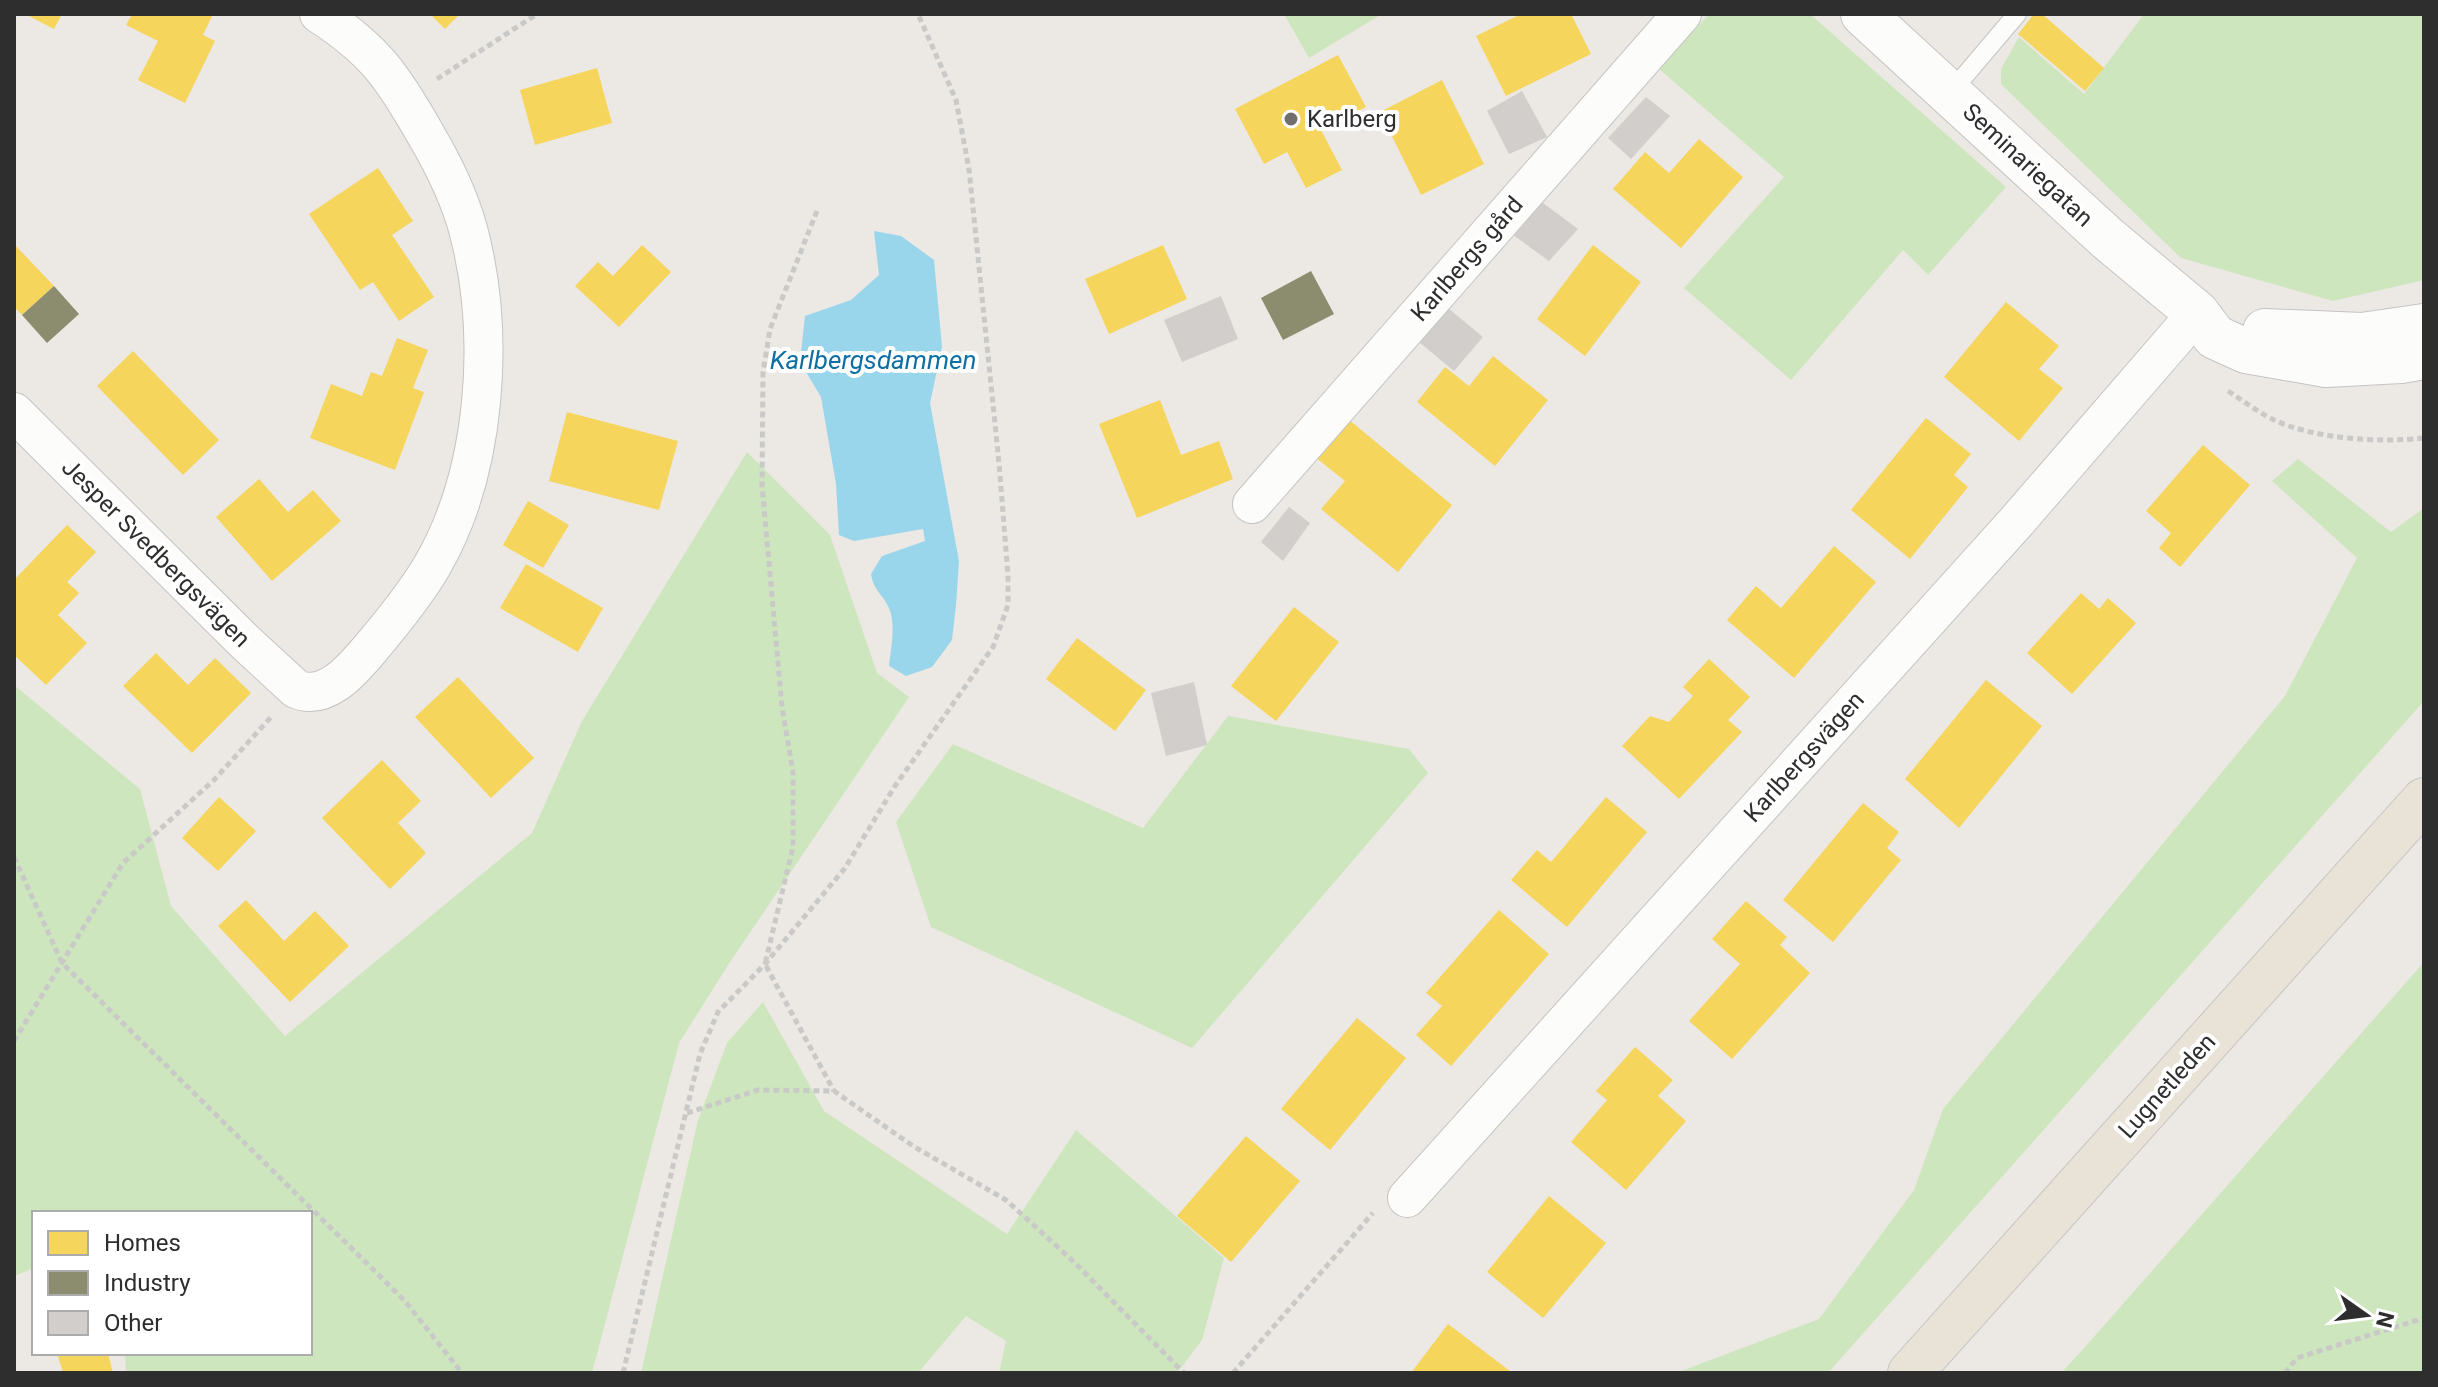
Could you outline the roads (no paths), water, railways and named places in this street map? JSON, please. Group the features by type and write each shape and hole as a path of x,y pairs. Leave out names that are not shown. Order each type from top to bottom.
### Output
{"highway":[{"name":"Lugnetleden","path":"1910,1373 2424,800"}],"street":[{"name":"Jesper Svedbergsvägen","path":"14,412 245,642 299,690 315,693 332,686 356,665 389,627 432,567 449,531 467,479 480,413 481,300 467,227 445,169 406,99 367,48 319,14"},
{"name":"Karlbergs gård","path":"1252,504 1682,14"},
{"name":"Seminariegatan","path":"1863,14 2107,238 2197,313 2215,337 2246,351 2326,365 2424,357"},
{"path":"2197,313 2261,331 2362,335 2424,326"},
{"name":"Karlbergsvägen","path":"1407,1198 2017,521 2197,313"}],"lane":[{"path":"1950,93 2017,14"}],"water":[{"name":"Karlbergsdammen","path":"874,231 901,236 934,260 942,347 930,403 959,561 952,640 932,667 906,676 889,666 891,614 871,574 882,556 925,541 923,529 854,541 839,535 836,484 821,397 800,362 805,316 851,300 879,275"}],"place":[{"name":"Karlberg","path":"1291,119"}]}
